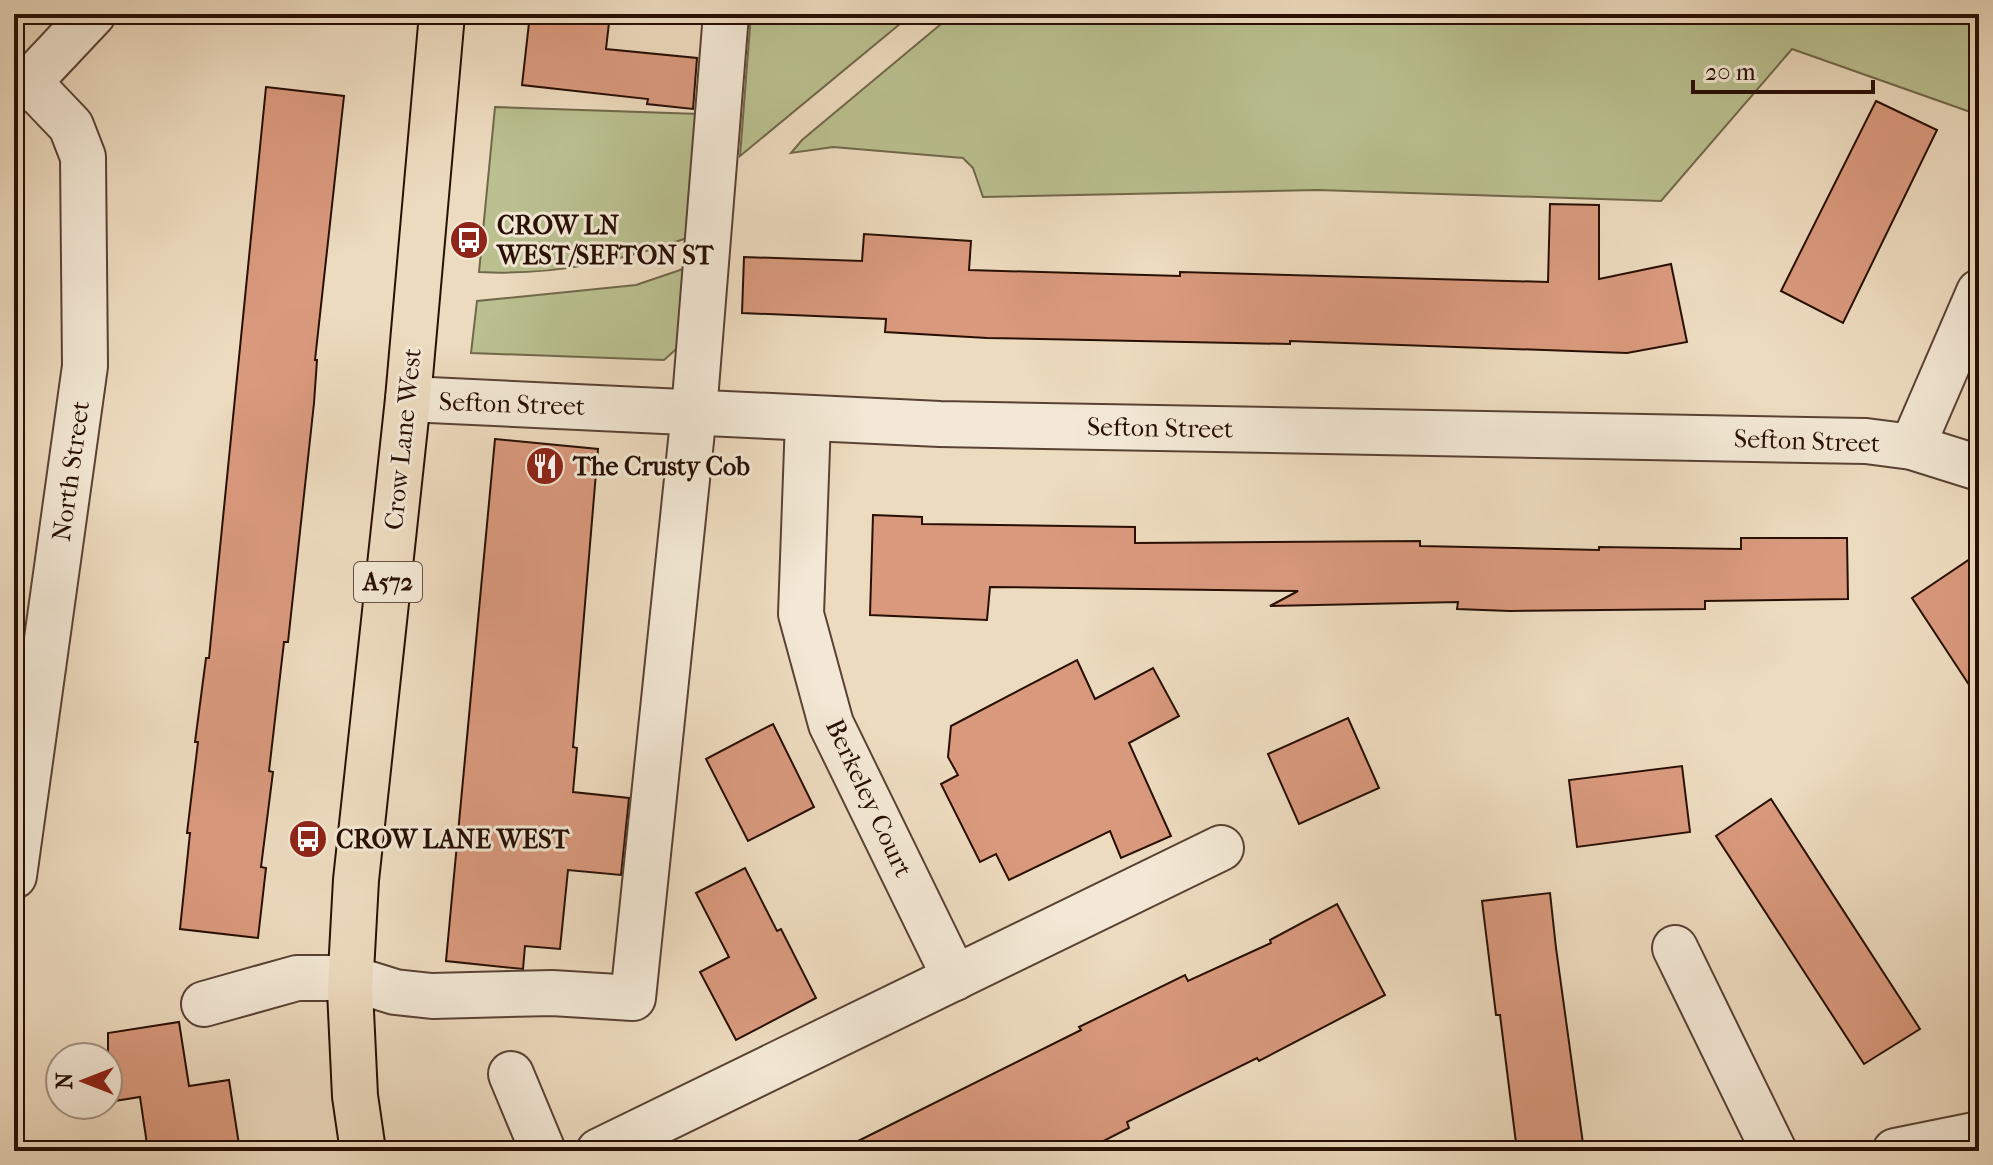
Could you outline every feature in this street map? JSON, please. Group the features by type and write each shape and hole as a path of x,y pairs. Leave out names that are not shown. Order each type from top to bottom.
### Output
{"main road":[{"name":"Crow Lane West","path":"363,1151 355,1096 350,978 356,880 408,399 442,14"}],"street":[{"path":"22,87 93,14"},
{"path":"204,1004 297,978 350,978 395,992 432,996 552,993 633,998 694,412 726,14"},
{"name":"North Street","path":"14,876 85,366 83,157 71,126 22,87"},
{"name":"Sefton Street","path":"1912,447 1979,292"},
{"name":"Sefton Street","path":"408,399 940,424 1866,441 1912,447 1979,468"},
{"name":"Berkeley Court","path":"808,420 801,614 831,724 955,978"},
{"path":"599,1151 1221,848"},
{"path":"1675,948 1774,1151"},
{"path":"511,1074 543,1151"},
{"path":"1895,1151 1979,1134"}],"green space":[{"path":"751,14 912,14 740,156"},
{"path":"953,14 1979,14 1979,115 1792,49 1661,201 1318,190 983,197 973,168 963,158 833,147 791,153 802,140"},
{"path":"495,107 699,114 693,236 588,265 534,272 479,272"},
{"path":"689,267 683,343 664,360 471,353 477,301 636,285"}],"building":[{"path":"530,14 610,14 606,49 697,58 693,109 647,104 648,99 522,85"},
{"path":"266,87 344,96 288,642 284,642 269,771 273,772 261,867 266,868 258,938 180,929 198,742 195,742 206,658 209,658"},
{"path":"1876,101 1937,130 1843,323 1781,291"},
{"path":"1550,204 1599,205 1599,279 1671,264 1687,342 1627,353 1290,341 1290,344 987,338 885,332 886,319 742,313 744,257 862,261 864,234 971,241 969,270 1548,282"},
{"path":"495,439 598,449 573,747 577,748 573,792 629,798 621,875 568,870 560,949 525,946 523,969 446,961"},
{"path":"873,515 922,517 922,524 1135,527 1135,543 1420,541 1420,546 1599,550 1599,547 1741,549 1741,538 1847,538 1848,599 1705,601 1705,609 1510,611 1457,609 1458,602 1270,606 1298,591 990,587 987,620 870,615"},
{"path":"1979,553 1979,700 1912,598"},
{"path":"1077,660 1095,699 1153,668 1179,716 1129,743 1171,836 1121,858 1110,831 1009,880 996,854 980,862 941,784 958,775 948,757 951,726"},
{"path":"1348,718 1379,788 1299,824 1268,754"},
{"path":"773,724 814,807 748,841 706,759"},
{"path":"1682,766 1690,832 1577,847 1569,780"},
{"path":"1771,799 1920,1029 1864,1064 1716,836"},
{"path":"745,868 816,998 736,1040 700,972 729,957 696,893"},
{"path":"1550,893 1584,1151 1517,1151 1500,1015 1496,1015 1482,901"},
{"path":"1337,904 1385,995 1259,1061 1257,1058 1127,1122 1129,1128 1084,1151 838,1151 1185,975 1188,981 1271,943 1270,940"},
{"path":"179,1022 189,1086 229,1080 240,1151 148,1151 140,1097 124,1100 124,1041 108,1041 108,1033"}],"place":[{"name":"CROW LN WEST/SEFTON ST","path":"469,240"},
{"name":"The Crusty Cob","path":"545,466"},
{"name":"CROW LANE WEST","path":"308,839"}]}
